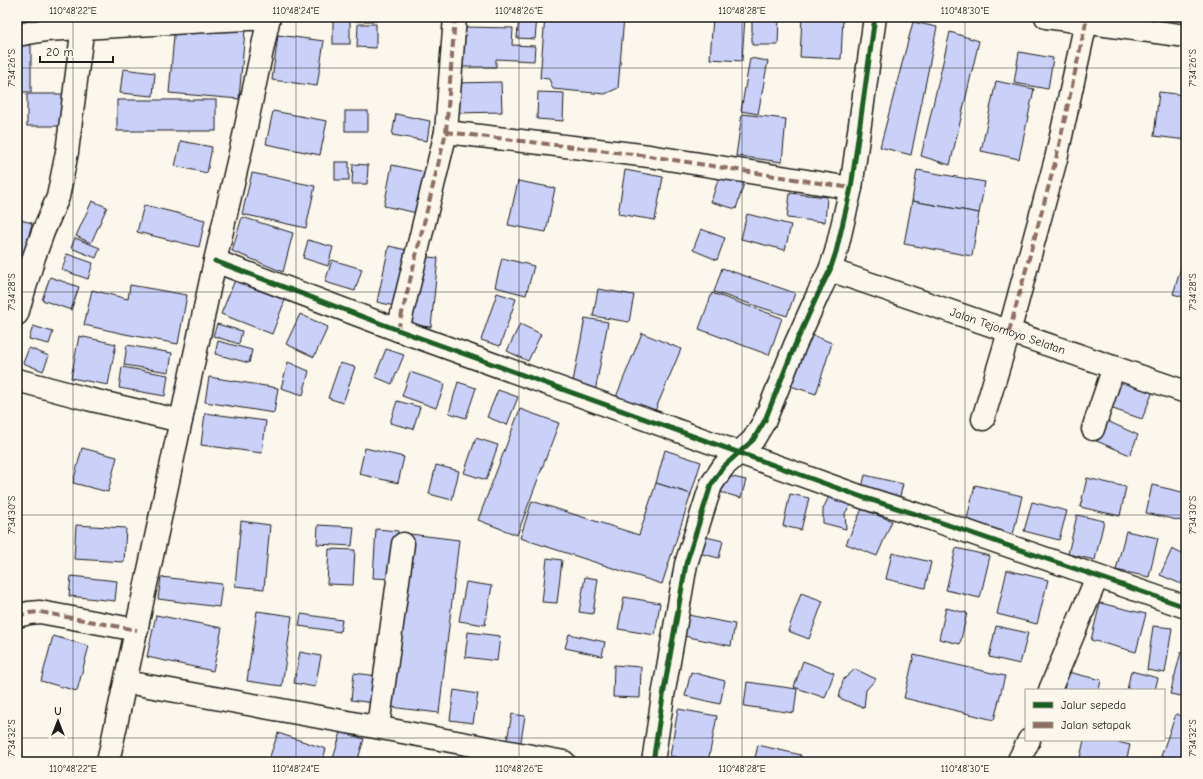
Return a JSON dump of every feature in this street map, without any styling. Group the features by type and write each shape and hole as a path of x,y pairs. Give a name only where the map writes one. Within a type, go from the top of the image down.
{"street":[{"path":"398,330 446,132 455,17"},
{"path":"653,762 686,564 711,485 724,467 753,440 765,420 795,345 830,270 836,252 851,188 875,17"},
{"path":"1046,17 1086,22 1178,29"},
{"path":"17,35 84,22 269,18 215,261 108,762"},
{"path":"17,314 42,232 58,196 67,152 84,22"},
{"path":"983,419 1009,332 1056,159 1086,22"},
{"path":"446,132 649,156 851,188"},
{"path":"215,261 398,330 862,497 928,518 1186,607"},
{"name":"Jalan Tejomoyo Selatan","path":"830,270 1186,392"},
{"path":"1093,428 1114,367"},
{"path":"17,380 88,399 181,421"},
{"path":"378,727 403,544"},
{"path":"1050,689 1097,576"},
{"path":"17,616 40,612 137,630"},
{"path":"126,682 564,762"},
{"path":"1018,762 1028,741"}],"building":[{"path":"356,17 376,17 376,21 356,21"},
{"path":"499,17 512,17 512,21 499,21"},
{"path":"519,17 537,17 535,39 517,38"},
{"path":"545,17 624,17 618,88 605,94 553,89 549,79 540,78"},
{"path":"713,17 745,17 742,61 710,59"},
{"path":"752,17 779,17 778,45 752,45"},
{"path":"802,17 843,17 841,59 800,57"},
{"path":"333,18 350,18 350,44 333,44"},
{"path":"913,22 937,27 911,155 880,147"},
{"path":"175,24 245,30 239,99 169,93"},
{"path":"358,24 376,24 376,48 357,47"},
{"path":"463,27 513,28 512,45 535,46 534,61 496,59 496,67 462,67"},
{"path":"950,32 979,41 950,165 921,156"},
{"path":"278,35 324,41 317,86 272,80"},
{"path":"17,45 31,45 31,92 17,92"},
{"path":"1019,52 1053,58 1048,89 1014,83"},
{"path":"750,58 768,61 758,114 741,111"},
{"path":"123,69 155,73 153,96 120,93"},
{"path":"996,81 1034,89 1019,159 981,151"},
{"path":"501,82 502,112 456,113 455,83"},
{"path":"538,92 564,93 563,121 537,119"},
{"path":"1159,92 1186,95 1186,140 1154,136"},
{"path":"27,94 64,94 64,126 27,126"},
{"path":"117,100 216,100 216,131 117,131"},
{"path":"273,111 327,121 320,155 266,144"},
{"path":"345,111 368,111 368,131 345,131"},
{"path":"396,114 430,121 427,141 392,135"},
{"path":"742,114 786,119 782,162 736,156"},
{"path":"181,141 212,147 207,173 175,166"},
{"path":"335,162 349,162 349,180 335,180"},
{"path":"353,164 368,165 367,184 352,184"},
{"path":"392,165 430,173 422,214 384,206"},
{"path":"625,170 663,177 655,220 618,214"},
{"path":"917,170 985,182 979,213 912,201"},
{"path":"252,173 315,186 306,228 242,214"},
{"path":"720,173 745,180 736,209 711,202"},
{"path":"1186,177 1186,215 1182,215"},
{"path":"518,181 555,188 546,232 508,225"},
{"path":"790,193 827,197 825,222 787,218"},
{"path":"92,201 107,207 91,243 76,236"},
{"path":"912,201 979,213 972,256 904,244"},
{"path":"144,205 205,220 199,247 137,232"},
{"path":"747,214 791,225 785,250 741,239"},
{"path":"242,217 293,233 283,272 232,251"},
{"path":"17,219 32,223 22,262 17,261"},
{"path":"701,229 725,238 717,260 693,250"},
{"path":"75,238 100,248 96,258 71,248"},
{"path":"308,240 333,247 328,266 303,258"},
{"path":"389,246 411,251 399,307 377,302"},
{"path":"1186,252 1186,298 1173,294"},
{"path":"67,254 93,263 88,279 62,270"},
{"path":"417,256 438,258 431,327 410,325"},
{"path":"502,258 534,266 526,295 495,287"},
{"path":"332,260 362,269 355,291 325,282"},
{"path":"722,268 795,293 787,316 714,292"},
{"path":"237,275 287,295 272,334 221,314"},
{"path":"50,277 79,287 71,310 42,300"},
{"path":"130,285 187,295 178,344 84,325 92,290 128,299"},
{"path":"598,289 634,295 629,322 593,316"},
{"path":"497,293 516,299 500,346 481,340"},
{"path":"712,293 782,318 769,355 699,329"},
{"path":"300,314 328,327 314,357 286,344"},
{"path":"585,318 608,322 595,392 572,387"},
{"path":"217,324 242,331 239,344 213,336"},
{"path":"520,324 541,334 528,361 507,351"},
{"path":"33,326 53,332 49,344 29,339"},
{"path":"805,332 832,343 816,394 787,385"},
{"path":"642,333 681,349 652,418 614,402"},
{"path":"79,336 116,344 108,385 71,378"},
{"path":"218,341 252,350 249,363 215,354"},
{"path":"127,345 172,353 169,372 124,365"},
{"path":"29,348 49,356 43,371 23,363"},
{"path":"386,349 404,355 392,384 375,377"},
{"path":"288,362 309,371 303,395 281,388"},
{"path":"340,363 355,367 343,403 328,398"},
{"path":"122,367 168,375 165,396 119,388"},
{"path":"410,372 445,384 436,408 402,396"},
{"path":"1119,375 1154,389 1142,419 1107,407"},
{"path":"209,377 278,388 274,413 205,402"},
{"path":"458,382 476,388 466,418 449,413"},
{"path":"498,390 518,397 507,425 487,417"},
{"path":"397,401 420,407 413,429 390,423"},
{"path":"520,409 559,423 517,535 478,520"},
{"path":"205,413 266,421 262,453 201,445"},
{"path":"1103,419 1138,435 1130,455 1094,440"},
{"path":"476,438 498,445 486,480 464,473"},
{"path":"82,448 117,457 108,492 73,483"},
{"path":"365,448 404,457 398,483 359,474"},
{"path":"665,450 701,462 691,494 656,483"},
{"path":"436,465 459,471 452,500 429,494"},
{"path":"724,475 746,480 741,498 720,492"},
{"path":"865,475 903,484 898,504 860,495"},
{"path":"1087,478 1126,487 1120,516 1080,507"},
{"path":"656,483 691,494 662,584 520,538 532,501 639,535"},
{"path":"975,485 1022,496 1013,535 966,523"},
{"path":"1152,485 1186,493 1186,522 1146,513"},
{"path":"790,494 809,498 801,530 783,526"},
{"path":"830,494 854,501 845,513 846,529 823,523 823,509"},
{"path":"1032,502 1067,511 1059,540 1024,531"},
{"path":"862,509 892,521 877,556 846,544"},
{"path":"1077,515 1104,521 1095,560 1068,554"},
{"path":"241,521 270,525 264,589 235,586"},
{"path":"76,525 126,528 124,562 74,559"},
{"path":"318,525 354,527 352,546 317,544"},
{"path":"376,529 398,531 394,579 373,578"},
{"path":"1126,531 1158,538 1149,577 1116,570"},
{"path":"410,534 459,540 439,713 390,707"},
{"path":"702,536 723,541 719,558 698,553"},
{"path":"956,548 990,556 980,598 946,590"},
{"path":"329,549 355,550 353,585 327,584"},
{"path":"1172,549 1186,556 1186,572 1181,584 1160,575"},
{"path":"892,553 931,562 925,588 886,579"},
{"path":"547,558 562,560 557,603 542,602"},
{"path":"1007,570 1048,580 1037,624 997,614"},
{"path":"71,576 117,581 115,601 69,596"},
{"path":"161,577 222,584 219,607 158,599"},
{"path":"585,577 598,579 593,614 579,612"},
{"path":"466,582 492,586 485,625 459,621"},
{"path":"801,593 823,601 809,639 788,631"},
{"path":"624,597 660,603 655,635 618,629"},
{"path":"1100,603 1146,614 1136,652 1091,640"},
{"path":"946,608 967,613 960,644 939,639"},
{"path":"257,611 292,616 282,686 247,681"},
{"path":"301,614 342,620 340,632 299,626"},
{"path":"156,615 222,628 213,671 147,657"},
{"path":"688,615 735,624 731,646 684,636"},
{"path":"996,626 1028,633 1020,664 989,657"},
{"path":"1153,626 1172,628 1165,673 1147,670"},
{"path":"468,632 500,636 497,661 465,657"},
{"path":"569,634 605,642 602,656 565,648"},
{"path":"53,636 89,646 77,691 41,681"},
{"path":"300,652 321,656 315,687 294,683"},
{"path":"1181,652 1186,653 1186,697 1170,694"},
{"path":"914,655 1005,676 994,720 904,698"},
{"path":"803,661 834,673 825,698 794,687"},
{"path":"614,665 641,667 640,698 613,697"},
{"path":"855,669 876,679 866,690 864,708 839,698 843,680"},
{"path":"1064,671 1101,680 1099,689 1059,689"},
{"path":"1131,671 1158,678 1155,689 1127,689"},
{"path":"691,672 725,681 720,704 685,696"},
{"path":"354,673 378,676 374,703 351,700"},
{"path":"747,682 797,689 794,713 744,706"},
{"path":"454,690 478,694 473,723 450,720"},
{"path":"678,709 717,716 708,762 670,756"},
{"path":"512,714 525,716 520,747 506,745"},
{"path":"1176,714 1186,717 1186,762 1178,762 1161,756"},
{"path":"341,732 364,739 357,762 332,762"},
{"path":"278,733 326,749 322,762 268,762"},
{"path":"1084,741 1114,741 1130,745 1126,762 1079,762"},
{"path":"758,745 801,755 799,762 754,762"}],"marked path":[{"path":"398,330 446,132 455,17"},
{"path":"1009,332 1056,159 1086,22"},
{"path":"446,132 649,156 851,188"},
{"path":"17,616 40,612 137,630"}],"cycle path":[{"path":"653,762 686,564 711,485 723,467 753,440 765,420 795,345 830,270 836,252 851,188 875,17"},
{"path":"215,261 398,330 862,497 928,518 1186,607"}]}
